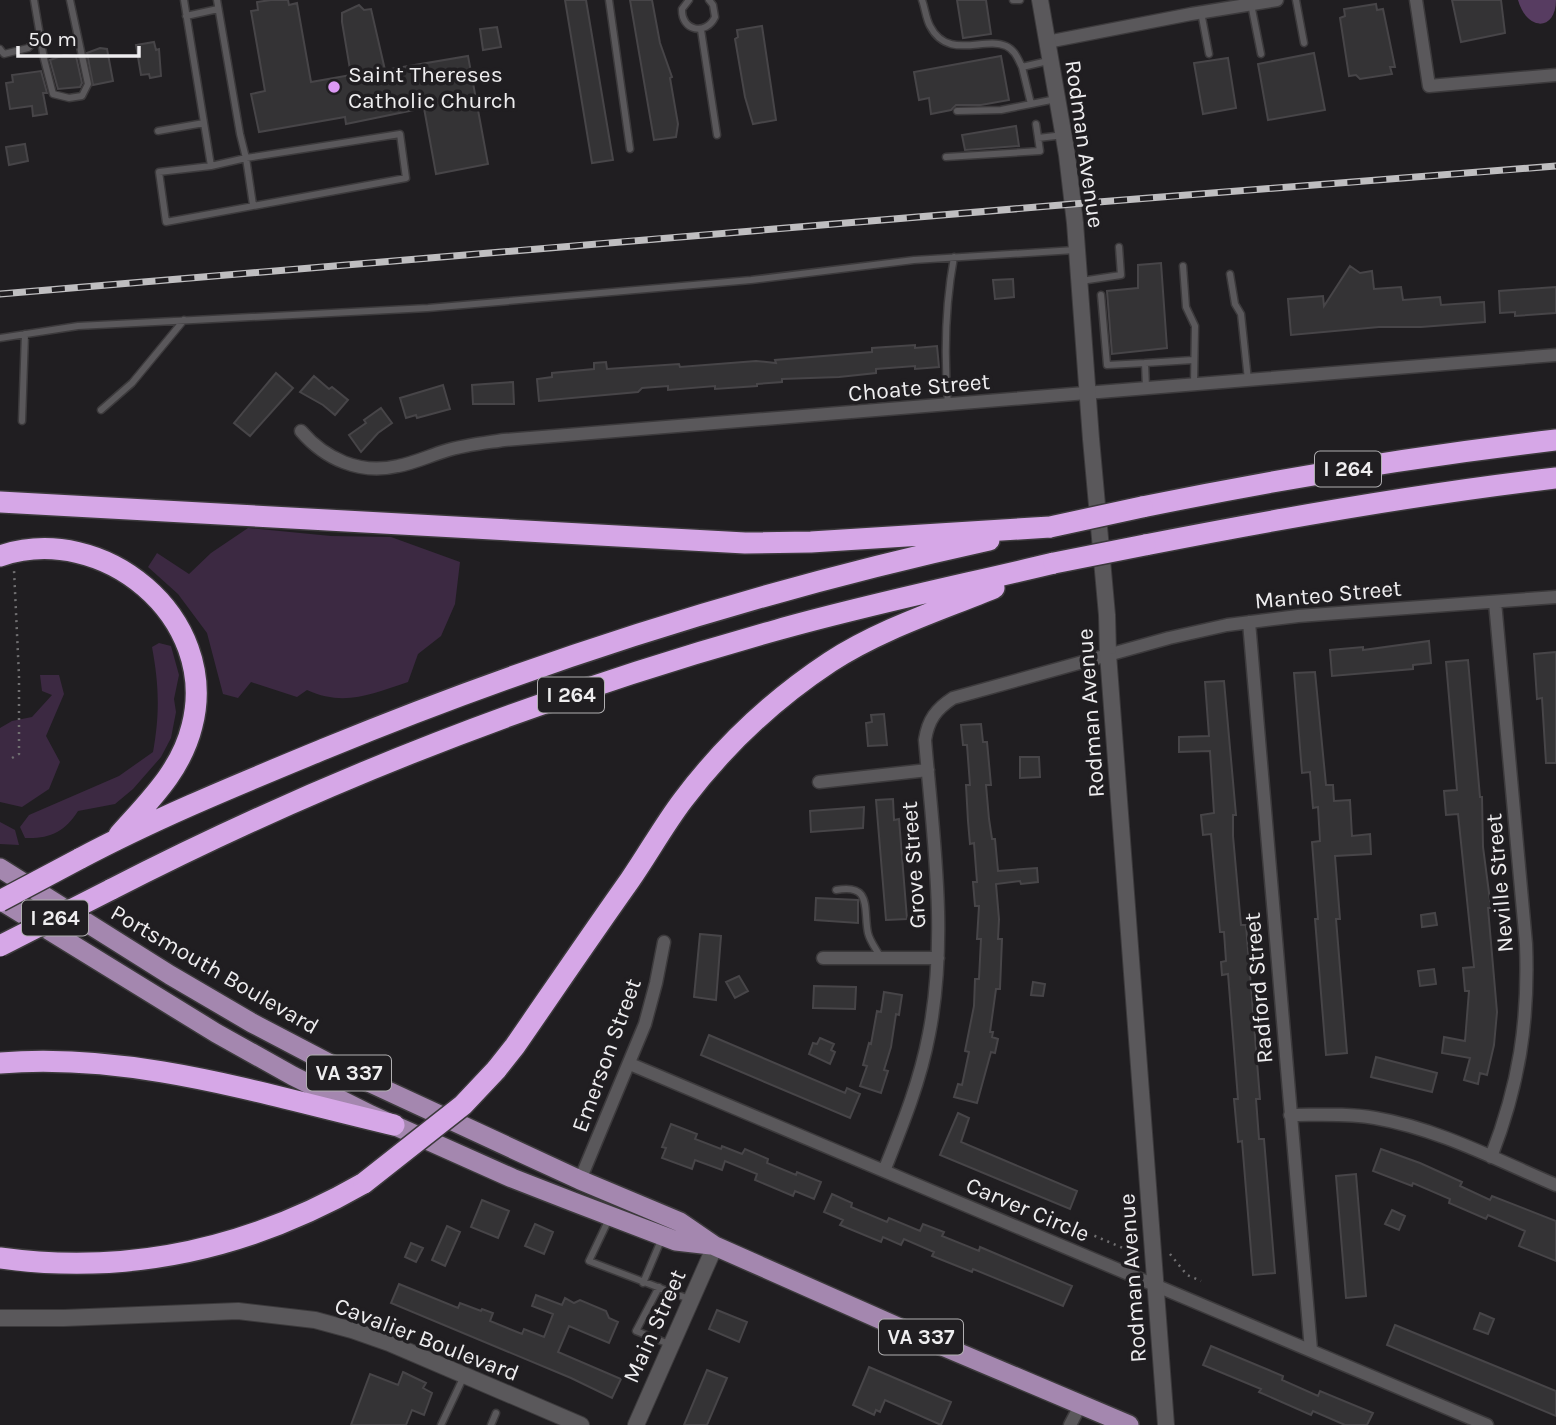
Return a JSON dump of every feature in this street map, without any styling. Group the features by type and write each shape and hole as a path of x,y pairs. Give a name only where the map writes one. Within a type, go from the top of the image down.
{"highway":[{"name":"I 264","path":"0,901 114,841 280,767 390,722 580,652 755,598 924,554 1218,491 1395,461 1556,440"},
{"name":"I 264","path":"0,946 223,834 386,762 559,699 788,627 1146,545 1354,506 1556,478"},
{"path":"0,502 745,543 811,542 1050,527"},
{"path":"7,555 49,550 77,552 116,565 152,592 182,637 190,658 195,680 195,702 183,754 167,780 114,841"},
{"path":"0,1258 51,1263 98,1263 145,1260 192,1252 241,1239 298,1218 364,1183 463,1105 496,1070 553,991 682,800 752,723 809,677 870,638 1055,564"},
{"path":"0,1063 63,1062 154,1071 223,1083 394,1125"}],"main road":[{"name":"Portsmouth Boulevard","path":"0,868 170,975 252,1023 336,1067 580,1180 680,1222 715,1246 1129,1425"},
{"name":"Portsmouth Boulevard","path":"0,901 216,1033 293,1076 394,1125 512,1178 676,1241 715,1246"}],"street":[{"name":"Rodman Avenue","path":"1040,0 1064,135 1077,250 1107,615 1166,1425"},
{"path":"1047,42 1276,0"},
{"path":"1416,0 1429,86 1556,75"},
{"name":"Choate Street","path":"301,431 325,454 342,462 379,469 397,467 448,450 483,443 1556,355"},
{"name":"Manteo Street","path":"1108,654 1169,638 1250,622 1556,597"},
{"name":"Neville Street","path":"1491,1157 1506,1119 1518,1071 1528,988 1495,602"},
{"name":"Radford Street","path":"1250,622 1311,1350"},
{"name":"Grove Street","path":"884,1171 909,1110 919,1076 929,1032 938,958 936,877 925,740 927,727 933,715 953,698 1108,654"},
{"name":"Grove Street","path":"819,782 928,770"},
{"name":"Emerson Street","path":"580,1180 645,1024 664,942"},
{"name":"Grove Street","path":"823,958 938,958"},
{"name":"Carver Circle","path":"630,1064 1487,1425"},
{"path":"1290,1115 1346,1114 1385,1120 1434,1133 1556,1185"},
{"name":"Main Street","path":"636,1425 715,1246"},
{"name":"Cavalier Boulevard","path":"0,1318 238,1311 315,1320 352,1330 581,1425"},
{"path":"1070,1425 1081,1404"}],"lane":[{"path":"34,0 53,94 69,98 82,96 88,84 70,0"},
{"path":"184,0 211,166"},
{"path":"217,0 253,205"},
{"path":"609,0 630,149"},
{"path":"689,0 682,9 684,22 701,30 708,28 715,17 713,5 709,0"},
{"path":"922,0 931,27 938,36 951,44 1004,45 1014,52 1022,67 1031,104"},
{"path":"1013,0 1020,0"},
{"path":"1296,0 1304,43"},
{"path":"1251,4 1261,54"},
{"path":"186,16 218,9"},
{"path":"1201,12 1209,54"},
{"path":"701,30 717,135"},
{"path":"0,48 4,54 28,48 40,37"},
{"path":"1022,67 1050,60"},
{"path":"957,111 1001,110 1057,98"},
{"path":"158,131 204,123"},
{"path":"946,157 1040,151 1036,124"},
{"path":"400,134 406,178 166,222 159,172 211,166 400,134"},
{"path":"1038,138 1064,135"},
{"path":"1079,281 1121,275 1119,247"},
{"path":"0,338 78,326 428,309 751,280 914,260 1077,250"},
{"path":"948,405 945,367 950,278 954,257"},
{"path":"1184,266 1186,307 1195,326 1194,384"},
{"path":"1230,274 1235,304 1241,314 1248,380"},
{"path":"1101,295 1107,365 1193,360"},
{"path":"101,410 132,383 184,320"},
{"path":"22,421 25,334"},
{"path":"1144,363 1146,388"},
{"path":"836,890 846,888 862,895 866,903 868,934 881,958"},
{"path":"610,1216 589,1261 691,1300"},
{"path":"643,1283 663,1236"},
{"path":"659,1287 636,1331 671,1345"},
{"path":"442,1425 464,1376"},
{"path":"491,1425 496,1413"}],"path":[{"path":"7,555 19,676 19,754 12,758"},
{"path":"1088,1233 1141,1256"},
{"path":"1163,1255 1169,1254 1187,1275 1201,1281"}],"shaded area":[{"path":"1518,0 1556,0 1555,10 1551,18 1540,24 1528,18"},
{"path":"248,528 331,536 391,537 460,562 455,604 441,636 418,654 408,682 370,694 346,698 333,698 307,690 297,697 251,682 238,698 223,694 207,633 178,594 148,567 157,553 189,574 211,553"},
{"path":"159,643 171,646 179,675 171,738 161,757 133,789 115,804 78,811 68,824 56,833 25,838 20,827 29,815 119,776 153,752 158,699 152,647"},
{"path":"40,675 59,675 64,694 46,736 60,762 49,789 22,807 0,802 0,728 12,721 32,717 52,695 42,691"},
{"path":"0,822 15,830 19,845 0,844"}],"building":[{"name":"Saint Thereses Catholic Church","path":"288,0 289,5 297,3 311,82 351,75 342,13 359,5 364,10 371,9 385,70 468,56 488,164 436,174 424,108 346,124 345,117 259,132 251,94 265,91 251,11 258,10 257,2"},
{"path":"565,0 586,0 613,160 592,163"},
{"path":"630,0 652,0 660,43 672,77 670,78 678,124 676,137 654,140"},
{"path":"957,0 986,0 991,34 963,38"},
{"path":"1452,0 1501,0 1505,33 1461,42"},
{"path":"1376,4 1377,10 1383,9 1395,67 1390,67 1392,74 1360,79 1356,75 1349,76 1340,18 1345,16 1344,9"},
{"path":"762,26 776,120 753,124 745,97 735,39 738,37 737,30"},
{"path":"497,27 501,47 483,50 480,29"},
{"path":"154,42 156,50 159,49 161,76 150,78 149,74 141,75 136,45"},
{"path":"100,48 107,49 113,81 93,85 87,53"},
{"path":"1314,53 1325,110 1268,120 1258,64"},
{"path":"64,55 76,56 82,83 80,87 58,89 50,60"},
{"path":"1001,56 1009,100 981,105 956,105 951,110 931,114 929,98 919,100 914,72"},
{"path":"1228,58 1236,108 1203,114 1194,63"},
{"path":"41,71 47,93 43,93 47,114 33,116 32,106 10,109 6,83 13,82 12,75"},
{"path":"1016,126 1019,146 965,150 962,135"},
{"path":"25,144 28,161 9,165 6,147"},
{"path":"1161,263 1167,348 1112,354 1107,291 1138,288 1138,265"},
{"path":"1350,266 1360,273 1372,271 1374,289 1401,287 1403,300 1440,297 1441,305 1484,302 1485,322 1291,335 1288,299 1323,296 1324,306"},
{"path":"1013,279 1014,297 995,299 993,280"},
{"path":"1556,287 1556,313 1515,316 1515,312 1500,313 1499,291"},
{"path":"915,345 915,348 937,346 939,367 876,369 876,373 782,379 782,382 757,386 715,389 715,386 668,390 668,386 642,388 638,392 539,401 537,379 552,377 552,373 594,369 594,363 606,362 607,369 756,361 776,363 775,360 872,352 872,348"},
{"path":"276,373 293,388 250,436 234,423"},
{"path":"314,376 348,400 335,415 300,392"},
{"path":"513,382 514,404 473,404 472,385"},
{"path":"443,385 450,409 417,418 416,415 406,418 400,398"},
{"path":"381,408 392,423 378,433 361,452 349,435"},
{"path":"1429,641 1431,663 1413,665 1413,669 1332,676 1330,650 1363,647 1363,650"},
{"path":"1556,652 1556,763 1546,763 1542,698 1537,699 1534,654"},
{"path":"1468,660 1482,797 1483,847 1491,908 1488,908 1497,1012 1494,1045 1487,1075 1480,1073 1478,1084 1464,1080 1470,1058 1442,1053 1444,1037 1465,1041 1469,991 1465,991 1463,968 1474,967 1458,814 1446,815 1444,791 1457,790 1446,662"},
{"path":"1315,672 1326,785 1333,785 1334,801 1350,800 1352,836 1370,834 1371,854 1335,856 1340,919 1336,919 1347,1053 1326,1055 1312,842 1320,841 1318,807 1313,808 1310,772 1302,773 1294,673"},
{"path":"1224,681 1236,815 1233,815 1233,836 1241,925 1246,925 1260,1099 1256,1099 1259,1139 1264,1139 1275,1273 1253,1275 1242,1141 1238,1142 1234,1099 1238,1099 1228,974 1222,975 1221,962 1226,961 1224,932 1220,932 1211,834 1203,835 1201,815 1214,813 1210,751 1179,752 1179,737 1209,736 1205,682"},
{"path":"884,714 887,745 868,746 866,723 872,722 871,715"},
{"path":"981,724 983,742 987,742 991,785 986,785 998,871 1037,868 1038,882 996,884 998,939 1002,939 1000,989 996,989 990,1032 993,1032 992,1037 998,1039 995,1053 991,1052 977,1103 954,1097 958,1084 962,1085 969,1052 965,1051 974,1006 975,979 979,979 981,939 977,939 979,906 975,906 973,882 977,882 974,843 970,844 968,821 966,785 970,785 967,745 963,745 961,725"},
{"path":"1020,757 1039,757 1040,777 1020,778"},
{"path":"893,799 894,820 899,819 907,919 886,920 876,800"},
{"path":"864,807 863,828 811,832 810,811"},
{"path":"816,898 858,900 858,923 815,920"},
{"path":"1435,913 1437,925 1422,927 1421,915"},
{"path":"700,934 721,936 716,1000 694,997"},
{"path":"1434,969 1436,984 1420,986 1418,971"},
{"path":"739,976 748,991 735,998 726,982"},
{"path":"1033,982 1045,984 1043,996 1031,995"},
{"path":"814,986 856,987 855,1009 813,1008"},
{"path":"884,992 902,995 884,1070 888,1071 881,1093 860,1086 867,1066 863,1065 869,1043 871,1044 877,1011 881,1012"},
{"path":"709,1035 845,1093 847,1088 860,1094 850,1118 701,1055"},
{"path":"820,1038 834,1044 831,1050 835,1052 830,1064 809,1054 813,1043 817,1044"},
{"path":"1376,1057 1437,1073 1432,1092 1371,1077"},
{"path":"958,1113 969,1118 961,1142 1077,1191 1070,1209 940,1155"},
{"path":"671,1124 697,1134 695,1139 742,1154 745,1149 768,1159 767,1163 821,1182 814,1199 795,1191 793,1196 755,1180 757,1174 725,1161 722,1170 695,1160 692,1169 662,1158 666,1148 662,1147"},
{"path":"1381,1149 1462,1182 1460,1186 1490,1200 1492,1196 1556,1221 1556,1261 1519,1246 1525,1231 1488,1215 1486,1219 1413,1183 1412,1186 1373,1171"},
{"path":"1356,1174 1366,1296 1346,1298 1336,1176"},
{"path":"832,1194 852,1203 851,1207 887,1222 889,1218 920,1231 923,1224 944,1232 942,1236 979,1251 980,1247 1072,1286 1063,1306 973,1269 972,1272 932,1256 934,1252 904,1239 901,1245 883,1237 881,1242 840,1225 843,1220 824,1212"},
{"path":"482,1200 509,1211 498,1238 471,1227"},
{"path":"1392,1210 1405,1216 1399,1230 1385,1224"},
{"path":"535,1224 553,1232 544,1254 525,1246"},
{"path":"447,1226 460,1232 445,1266 432,1260"},
{"path":"411,1243 423,1248 416,1262 405,1257"},
{"path":"399,1284 458,1308 460,1303 493,1313 490,1321 522,1334 524,1329 544,1337 553,1314 532,1306 536,1295 562,1305 565,1298 574,1303 580,1300 606,1311 609,1318 618,1322 609,1343 569,1326 558,1352 621,1379 612,1398 571,1378 391,1303"},
{"path":"717,1310 747,1322 739,1342 709,1329"},
{"path":"1480,1313 1494,1319 1488,1334 1474,1329"},
{"path":"1395,1325 1556,1391 1556,1416 1387,1345"},
{"path":"1211,1346 1283,1376 1282,1380 1318,1396 1320,1391 1373,1413 1367,1425 1345,1425 1313,1411 1311,1415 1259,1392 1261,1389 1203,1365"},
{"path":"869,1367 951,1402 941,1425 885,1400 880,1412 876,1410 874,1415 853,1405"},
{"path":"707,1370 727,1378 707,1425 684,1425"},
{"path":"403,1372 426,1383 423,1388 432,1393 424,1415 412,1410 406,1425 351,1425 370,1374 398,1385"}],"railway":[{"path":"0,294 1556,166"}],"place":[{"name":"Saint Thereses Catholic Church","path":"334,87"}]}
